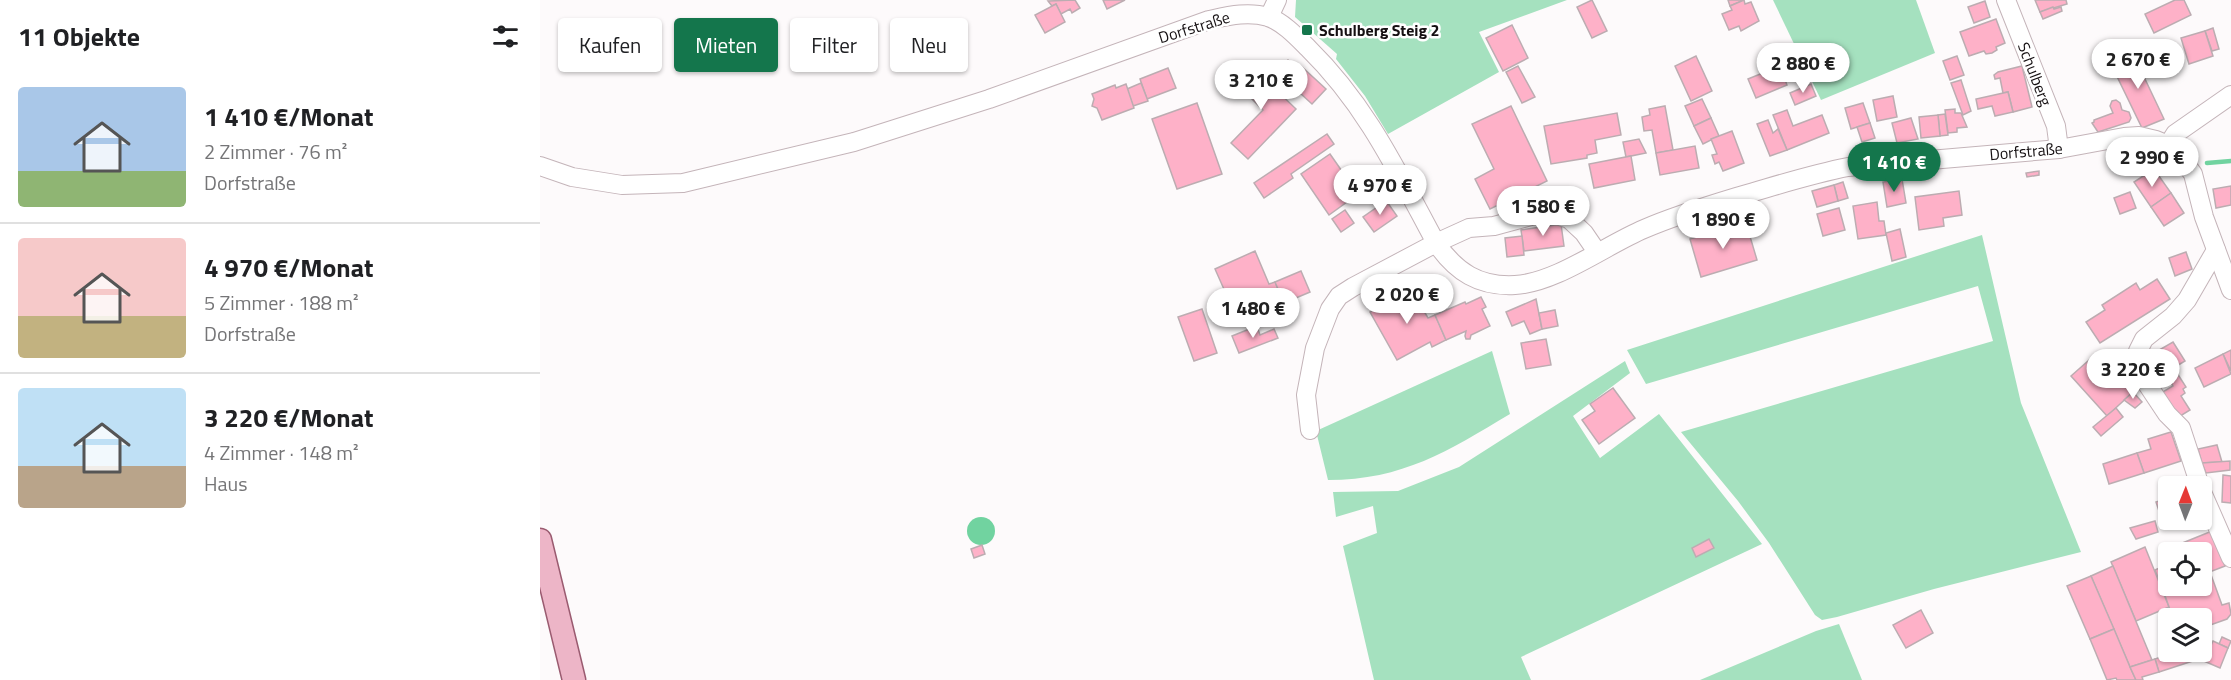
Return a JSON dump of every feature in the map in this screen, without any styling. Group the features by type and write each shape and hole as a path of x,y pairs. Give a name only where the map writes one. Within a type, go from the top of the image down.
{"main road":[{"path":"540,540 573,680"}],"street":[{"path":"1269,17 1277,0"},
{"name":"Schulberg","path":"2006,0 2056,126 2059,149"},
{"name":"Dorfstraße","path":"540,166 572,177 622,185 683,183 854,141 989,99 1209,20 1234,14 1269,17 1300,40 1351,95 1373,126 1436,243 1448,260 1476,280 1497,284 1516,285 1551,276 1646,228 1692,211 1817,173 1848,167 2059,149 2124,137 2139,136 2168,145"},
{"path":"2231,95 2175,134 2168,145 2177,152 2193,174 2204,217 2231,290"},
{"path":"1311,430 1306,395 1308,375 1315,348 1330,309 1338,296 1436,243 1469,228 1494,226 1546,212 1569,219 1584,233 1597,252"},
{"path":"2197,476 2181,428 2167,414 2143,378 2136,363 2138,351 2144,339 2173,316 2187,300 2216,250"},
{"path":"2212,515 2231,558"}],"shaded area":[{"path":"1296,0 1567,0 1479,32 1499,72 1388,134 1365,96 1336,59 1337,54 1295,17"},
{"path":"1773,0 1916,0 1935,53 1821,100"},
{"path":"1982,235 2021,403 2081,552 1822,620 1815,615 1769,543 1738,501 1681,432 1993,341 1978,286 1646,384 1627,350"},
{"path":"1492,351 1510,414 1445,451 1402,469 1355,479 1328,480 1316,431"},
{"path":"1625,361 1630,373 1573,416 1600,458 1659,414 1762,544 1521,657 1531,680 1374,680 1343,546 1377,533 1373,506 1336,517 1333,492 1398,491 1459,467"},
{"path":"981,517 991,521 995,531 991,541 981,545 971,541 967,531 971,521"},
{"path":"1839,624 1862,680 1700,680 1816,631"}],"building":[{"path":"1075,0 1080,8 1072,13 1070,9 1061,14 1056,4 1052,6 1048,1"},
{"path":"1103,0 1125,0 1107,9"},
{"path":"1592,0 1607,31 1592,38 1577,7"},
{"path":"1728,0 1744,0 1730,6"},
{"path":"1744,0 1745,4 1751,2 1759,21 1741,31 1739,26 1729,30 1722,14 1732,10 1730,6"},
{"path":"2035,0 2066,0 2067,4 2040,12"},
{"path":"2175,0 2184,0 2191,15 2154,33 2145,14"},
{"path":"1985,1 1990,17 1974,23 1968,7"},
{"path":"1056,4 1065,22 1045,33 1035,15"},
{"path":"2053,7 2054,9 2061,7 2062,11 2043,19 2040,12"},
{"path":"1996,19 2005,43 1996,47 1997,50 1992,53 1986,54 1984,51 1969,56 1960,32"},
{"path":"1512,25 1528,58 1503,71 1486,38"},
{"path":"2213,28 2219,49 2212,51 2205,31"},
{"path":"2205,31 2213,56 2189,64 2181,38"},
{"path":"2140,51 2142,57 2136,60 2164,119 2142,128 2111,64"},
{"path":"1696,56 1712,91 1691,101 1675,66"},
{"path":"1957,56 1964,75 1950,80 1943,61"},
{"path":"1288,60 1298,69 1301,66 1326,89 1312,104 1277,72"},
{"path":"1248,63 1296,109 1248,159 1231,143 1263,110 1232,79"},
{"path":"1518,66 1535,97 1522,103 1506,72"},
{"path":"1780,66 1787,85 1756,98 1748,79"},
{"path":"2022,66 2032,107 2013,112 2008,92 2003,93 2000,78 1995,79 1994,75"},
{"path":"1168,68 1176,88 1147,99 1140,79"},
{"path":"1961,80 1971,111 1963,115 1951,83"},
{"path":"1141,83 1148,101 1133,106 1127,89"},
{"path":"1126,84 1134,108 1102,120 1097,108 1092,106 1094,99 1092,94 1115,85 1116,88"},
{"path":"1811,84 1816,96 1795,105 1790,93"},
{"path":"2008,92 2013,112 1995,116 1992,106 1978,109 1976,99"},
{"path":"1893,96 1897,117 1877,121 1873,100"},
{"path":"1702,99 1711,118 1694,126 1685,106"},
{"path":"2116,100 2120,103 2122,110 2129,112 2131,118 2129,122 2098,132 2092,123 2094,120 2113,113 2110,106 2112,101"},
{"path":"1197,103 1222,174 1177,189 1152,119"},
{"path":"1863,103 1870,123 1851,129 1845,108"},
{"path":"1511,106 1547,181 1490,209 1475,179 1494,169 1472,124"},
{"path":"1665,106 1673,150 1656,153 1652,130 1644,131 1642,117 1650,115 1649,109"},
{"path":"1955,109 1955,113 1961,113 1967,127 1957,128 1957,132 1948,133 1945,110"},
{"path":"1787,110 1793,126 1822,115 1829,133 1787,150 1773,115"},
{"path":"1617,113 1621,135 1595,140 1597,153 1587,155 1587,158 1551,164 1544,126"},
{"path":"1945,114 1948,135 1940,136 1938,115"},
{"path":"1938,115 1940,136 1921,138 1919,117"},
{"path":"1711,118 1719,136 1703,144 1694,126"},
{"path":"1911,118 1918,139 1897,143 1892,123"},
{"path":"1768,120 1773,133 1778,129 1787,150 1770,156 1757,124"},
{"path":"1870,123 1875,138 1862,142 1857,127"},
{"path":"1732,131 1744,163 1723,171 1719,162 1715,164 1712,155 1717,154 1711,139"},
{"path":"1327,134 1334,144 1291,174 1293,178 1264,198 1254,183"},
{"path":"1639,139 1646,153 1626,157 1623,142"},
{"path":"1695,146 1699,168 1660,175 1656,153"},
{"path":"1330,154 1358,194 1329,215 1301,174"},
{"path":"1631,156 1635,180 1594,188 1589,164"},
{"path":"2154,169 2171,193 2151,207 2134,182"},
{"path":"2039,171 2039,175 2027,177 2026,173"},
{"path":"1902,179 1906,203 1887,207 1883,182"},
{"path":"1843,182 1848,198 1838,201 1834,185"},
{"path":"1834,185 1838,201 1817,207 1812,191"},
{"path":"2231,186 2231,205 2216,208 2213,189"},
{"path":"1959,191 1962,215 1943,218 1944,226 1919,230 1915,197"},
{"path":"2130,192 2136,208 2120,214 2114,198"},
{"path":"2171,193 2184,213 2164,226 2151,207"},
{"path":"1385,199 1397,216 1374,232 1363,217"},
{"path":"1877,202 1879,221 1884,221 1886,235 1858,239 1853,206"},
{"path":"1839,208 1845,230 1823,236 1817,214"},
{"path":"1345,210 1354,223 1341,232 1332,219"},
{"path":"1548,223 1549,226 1561,224 1564,246 1524,251 1521,230 1541,227 1541,224"},
{"path":"1746,223 1757,260 1701,277 1690,239"},
{"path":"1900,229 1906,257 1892,261 1886,233"},
{"path":"1522,236 1524,255 1507,257 1505,238"},
{"path":"1255,251 1269,284 1275,282 1284,303 1249,318 1238,291 1227,296 1215,269"},
{"path":"2186,252 2192,269 2175,276 2169,258"},
{"path":"1301,271 1310,292 1284,303 1275,282"},
{"path":"2157,279 2170,299 2100,343 2086,322 2105,310 2102,305 2136,283 2140,290"},
{"path":"1411,289 1428,318 1435,315 1446,340 1432,347 1430,342 1397,360 1370,312"},
{"path":"1481,297 1486,307 1482,309 1490,326 1471,335 1470,339 1466,339 1466,331 1446,340 1435,315"},
{"path":"1536,299 1542,329 1530,334 1524,321 1512,326 1506,312"},
{"path":"1202,309 1217,353 1194,361 1178,317"},
{"path":"1555,310 1558,326 1542,329 1539,313"},
{"path":"1257,326 1260,335 1274,329 1278,338 1239,353 1232,336"},
{"path":"1546,339 1551,365 1526,369 1521,343"},
{"path":"2173,342 2185,361 2159,377 2147,357"},
{"path":"2231,350 2231,371 2223,354"},
{"path":"2097,353 2132,393 2107,416 2071,376"},
{"path":"2223,354 2231,374 2204,387 2195,368"},
{"path":"2177,373 2186,387 2183,389 2185,393 2181,396 2190,410 2177,418 2161,393 2173,386 2168,378"},
{"path":"1613,388 1635,418 1599,444 1582,420 1595,411 1590,404"},
{"path":"2133,392 2142,402 2135,408 2124,400"},
{"path":"2116,408 2123,417 2101,436 2093,427"},
{"path":"2171,432 2181,461 2144,473 2137,453 2151,449 2148,439"},
{"path":"2217,445 2222,462 2202,463 2198,449"},
{"path":"2137,453 2144,473 2109,484 2103,464"},
{"path":"2230,461 2230,470 2206,473 2202,463"},
{"path":"2223,475 2231,476 2231,503 2222,502"},
{"path":"2155,521 2158,532 2136,539 2130,528"},
{"path":"2212,531 2225,566 2212,571 2212,542 2185,542"},
{"path":"1709,539 1714,548 1696,557 1692,548"},
{"path":"982,545 985,554 974,558 971,549"},
{"path":"2145,547 2158,580 2158,596 2165,596 2169,607 2158,608 2158,612 2136,621 2111,562"},
{"path":"2113,566 2152,660 2130,667 2091,576"},
{"path":"2091,576 2114,629 2090,639 2067,586"},
{"path":"2212,578 2222,605 2229,603 2231,614 2227,619 2212,624 2212,608 2169,608 2165,596 2212,596"},
{"path":"1921,610 1933,633 1906,648 1893,625"},
{"path":"2114,629 2136,680 2117,680 2116,678 2107,680 2090,639"},
{"path":"2222,637 2231,641 2228,648 2219,644"},
{"path":"2213,641 2228,648 2220,668 2206,662 2212,662"},
{"path":"2158,658 2158,662 2190,662 2159,672 2155,659"},
{"path":"2155,659 2159,672 2142,677 2143,680 2136,680 2130,667"}],"waterway":[{"path":"2207,163 2231,161"}],"place":[{"name":"Schulberg Steig 2","path":"1307,30"}]}
